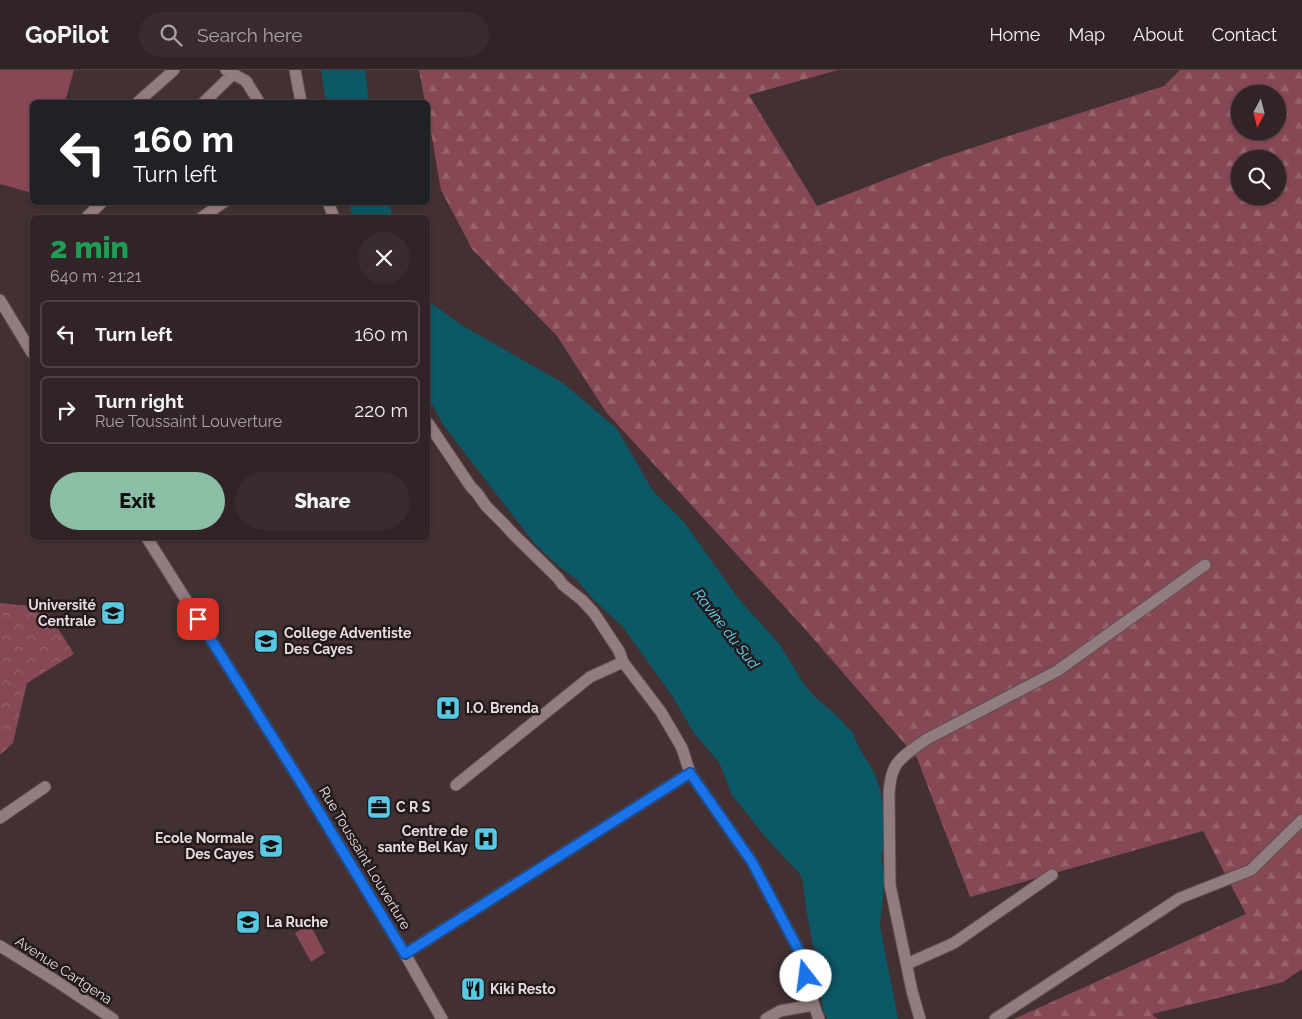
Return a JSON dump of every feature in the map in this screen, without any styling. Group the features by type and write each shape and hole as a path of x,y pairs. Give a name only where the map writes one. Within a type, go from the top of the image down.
{"street":[{"path":"140,100 174,70"},
{"path":"295,70 301,100"},
{"path":"206,100 229,72 246,81 258,100"},
{"path":"89,215 99,205"},
{"path":"204,215 220,205"},
{"path":"0,300 30,349"},
{"path":"430,426 468,483 478,493 486,506 558,578 563,586 582,600 594,613 619,651 623,662 660,712 682,748 690,773 752,862 806,964 806,976 813,1006 819,1019"},
{"name":"Rue Toussaint Louverture","path":"148,540 302,784 405,954 438,1017"},
{"path":"920,1019 912,991 890,885 889,793 890,779 894,767 908,752 927,739 1057,671 1205,565"},
{"path":"456,785 590,678 623,662"},
{"path":"405,954 690,773"},
{"path":"0,818 45,787"},
{"path":"995,1019 1180,898 1250,870 1302,820"},
{"path":"907,964 954,943 1052,875"},
{"name":"Avenue Cartgena","path":"0,946 112,1019"},
{"path":"766,1019 780,1011 813,1006"}],"green space":[{"path":"0,70 74,70 66,100 30,100 30,192 0,184"},
{"path":"419,70 838,70 749,95 817,206 944,157 1164,86 1180,70 1302,70 1302,969 1283,982 1152,1014 1158,1019 1014,1019 1246,914 1203,831 970,897 917,758 805,629 606,412 557,336 472,249 441,190 430,127 430,100 425,100"},
{"path":"0,603 44,606 74,654 27,683 13,743 0,755"},
{"path":"310,924 325,953 311,962 295,933"}],"water":[{"path":"321,70 365,70 369,100 326,100"},
{"path":"350,205 389,205 392,215 352,215"},
{"name":"Ravine du Sud","path":"430,302 463,326 563,383 617,429 653,491 684,522 738,598 780,645 804,684 853,733 860,750 874,772 880,789 887,833 881,857 885,878 880,926 898,1019 827,1019 823,1009 803,882 800,874 767,839 732,795 719,762 694,733 671,694 622,626 595,601 577,580 535,544 444,426 430,401"}],"place":[{"name":"Université Centrale","path":"113,613"},
{"name":"College Adventiste Des Cayes","path":"266,641"},
{"name":"I.O. Brenda","path":"448,708"},
{"name":"C R S","path":"379,807"},
{"name":"Centre de sante Bel Kay","path":"486,839"},
{"name":"Ecole Normale Des Cayes","path":"271,846"},
{"name":"La Ruche","path":"248,922"},
{"name":"Kiki Resto","path":"473,989"}],"route":[{"path":"198,619 302,784 405,954 690,773 752,862 806,964 806,976"}]}
